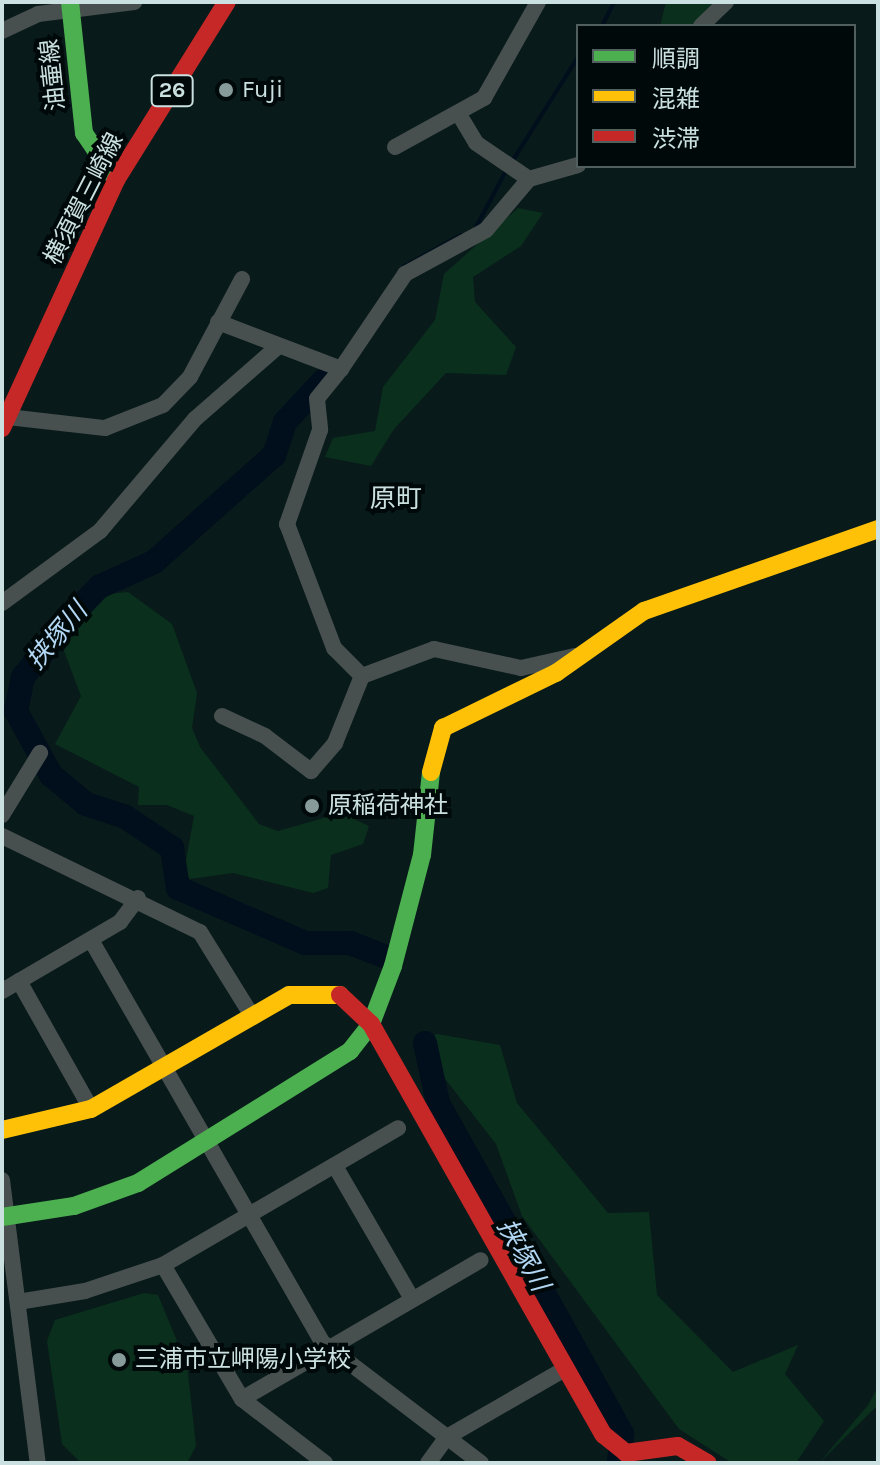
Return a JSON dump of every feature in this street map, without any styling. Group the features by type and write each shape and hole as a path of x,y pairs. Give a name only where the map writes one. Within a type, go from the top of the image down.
{"street":[{"path":"2,31 27,18 70,7 134,2"},
{"name":"横須賀三崎線","path":"5,422 116,180 227,2"},
{"path":"395,147 460,116 494,87 538,2"},
{"path":"703,24 726,2"},
{"name":"油壷線","path":"70,7 84,133 116,180"},
{"path":"460,116 476,143 529,179"},
{"path":"362,676 326,634 287,524 320,430 317,399 405,274 486,230 529,179 576,166"},
{"path":"5,422 76,429 124,423 179,393 242,279"},
{"path":"218,322 276,348 341,369"},
{"path":"2,603 100,531 195,419 276,348"},
{"path":"4,1217 104,1197 207,1143 318,1078 371,1024 422,855 434,742 455,720 581,657 644,611 878,529"},
{"path":"222,716 265,736 311,771 335,743 362,676 434,649 521,668 581,657"},
{"path":"2,815 39,758"},
{"path":"2,836 138,898 200,932 252,1016"},
{"path":"2,991 120,922 138,898"},
{"path":"91,940 328,1349 481,1463"},
{"path":"19,981 91,1109"},
{"path":"2,1130 91,1109 289,995 327,992 353,1000 371,1024 565,1369 623,1454 678,1446 708,1463"},
{"path":"18,1302 85,1291 163,1265 398,1128"},
{"path":"335,1166 412,1299"},
{"path":"2,1180 4,1217 38,1463"},
{"path":"242,1399 481,1260"},
{"path":"163,1265 242,1399 325,1463"},
{"path":"428,1463 447,1437 565,1369"}],"green space":[{"path":"666,2 722,2 700,24 660,24"},
{"path":"518,208 543,213 521,246 473,277 475,302 516,347 506,375 446,373 394,429 371,466 325,457 333,438 375,431 383,387 435,320 444,274"},
{"path":"128,592 172,624 197,693 192,728 200,747 259,824 278,831 341,813 369,826 363,844 331,855 328,888 313,893 233,873 190,879 184,871 194,816 167,805 138,805 139,787 55,744 81,696 64,651 73,626 105,594"},
{"path":"437,1034 500,1045 517,1103 608,1213 649,1212 657,1295 733,1372 798,1345 785,1374 824,1421 796,1463 732,1463 679,1429 522,1216 496,1144 417,1043"},
{"name":"三浦市立岬陽小学校","path":"144,1293 158,1295 187,1365 196,1446 187,1463 81,1463 62,1444 47,1341 55,1320"},
{"path":"878,1387 878,1405 819,1463 868,1405"}],"waterway":[{"name":"挟塚川","path":"603,24 614,2"},
{"name":"挟塚川","path":"513,160 576,60"},
{"name":"挟塚川","path":"476,227 507,169"},
{"name":"挟塚川","path":"403,267 461,235"},
{"name":"挟塚川","path":"323,381 285,422 274,455 154,562 99,587 79,608 23,677 16,711 51,775 86,804 124,816 172,848 178,888 305,943 350,943 387,957"},
{"name":"挟塚川","path":"425,1043 438,1103 622,1434 619,1463"}],"traffic: fast":[{"path":"70,2 84,133 116,180"},
{"path":"2,1217 74,1206 138,1183 350,1051 371,1024 393,966 422,855 431,772"}],"traffic: slow":[{"path":"431,772 443,728 556,673 644,611 878,529"},
{"path":"2,1130 91,1109 289,995 340,995"}],"traffic: jam":[{"path":"2,428 116,180 227,2"},
{"path":"340,995 371,1024 604,1435 626,1453 678,1446 708,1463"}],"place":[{"name":"Fuji","path":"226,90"},
{"name":"原稲荷神社","path":"312,806"},
{"name":"三浦市立岬陽小学校","path":"119,1360"}],"district":[{"name":"原町","path":"396,499"}]}
